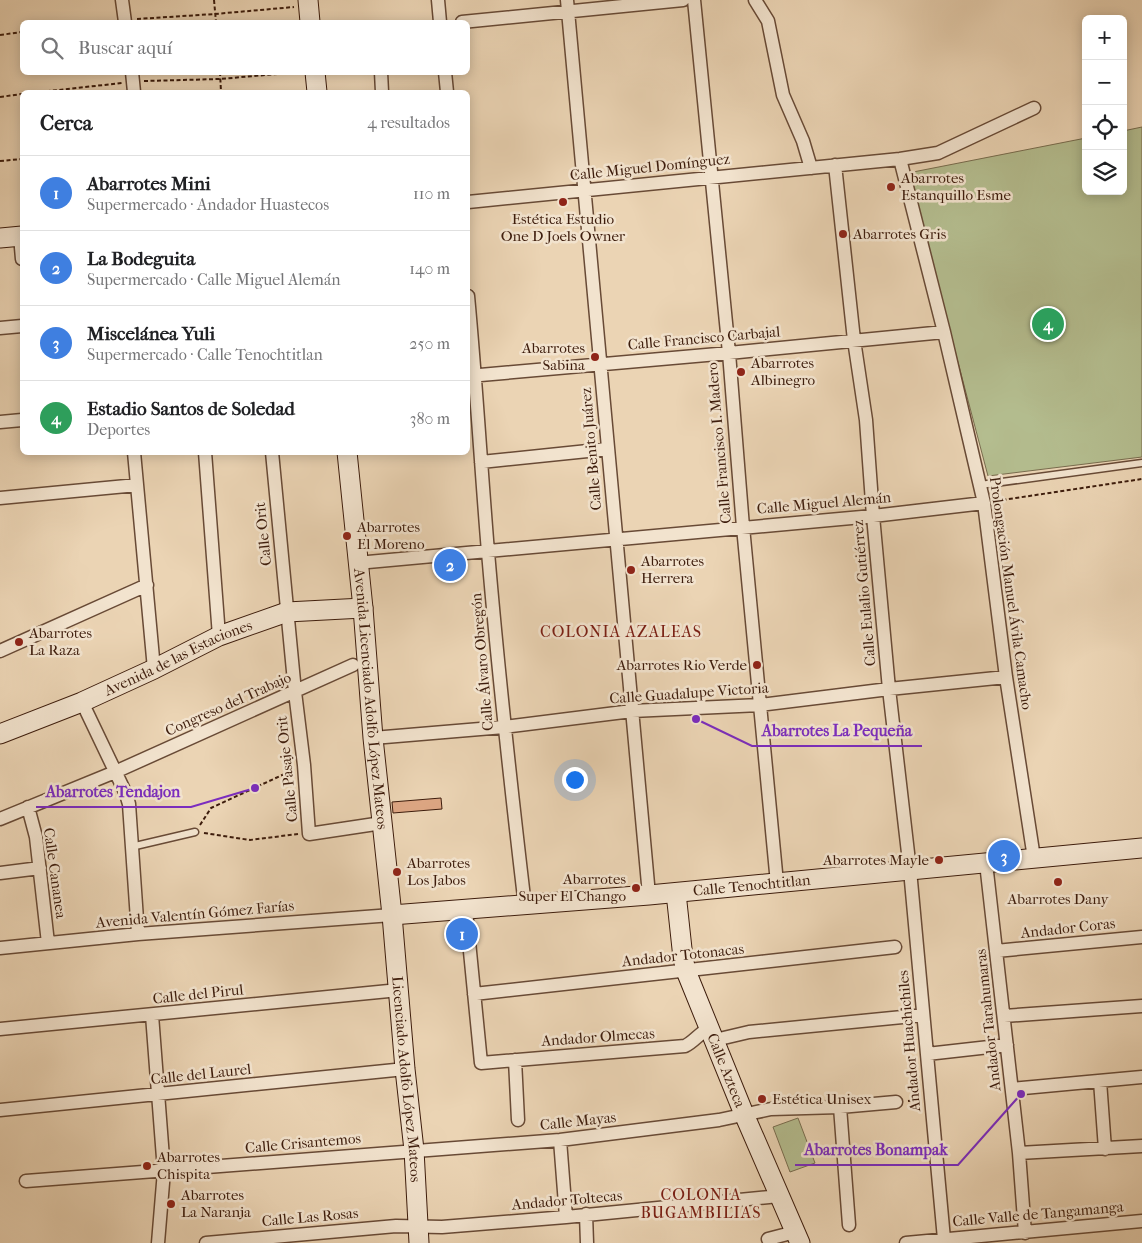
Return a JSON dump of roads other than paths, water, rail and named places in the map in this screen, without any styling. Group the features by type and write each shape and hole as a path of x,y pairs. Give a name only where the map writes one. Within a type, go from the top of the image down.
{"street":[{"path":"122,0 124,20"},
{"path":"438,0 440,20"},
{"path":"470,21 567,6 683,0"},
{"name":"Calle Francisco I. Madero","path":"694,0 728,353 742,527 777,883"},
{"path":"755,0 768,20 783,95 803,141 811,168"},
{"name":"Calle Benito Juárez","path":"567,6 648,895"},
{"path":"315,75 317,90"},
{"path":"381,75 382,90"},
{"path":"445,75 447,90"},
{"name":"Calle Miguel Domínguez","path":"470,202 900,159 938,153 1034,108"},
{"name":"Prolongación Manuel Ávila Camacho","path":"900,159 944,332 984,503 1006,677 1034,858"},
{"name":"Calle Eulalio Gutiérrez","path":"835,164 854,340 866,420 889,689 910,870"},
{"path":"0,238 20,236"},
{"path":"0,328 20,326"},
{"name":"Calle Francisco Carbajal","path":"471,376 944,332"},
{"name":"Calle Álvaro Obregón","path":"470,349 504,727 525,906"},
{"path":"0,422 20,420"},
{"path":"481,462 607,449"},
{"path":"134,455 154,669"},
{"path":"205,455 219,636"},
{"name":"Calle Orit","path":"272,455 287,612"},
{"name":"Avenida Licenciado Adolfo López Mateos","path":"347,455 373,738 392,915"},
{"path":"0,498 137,485"},
{"name":"Calle Miguel Alemán","path":"357,563 873,516 984,503"},
{"path":"0,651 147,585"},
{"name":"Avenida de las Estaciones","path":"0,734 82,702 154,669 219,636 287,612 362,608"},
{"name":"Calle Pasaje Orit","path":"287,612 304,765 309,834 382,823"},
{"name":"Congreso del Trabajo","path":"0,819 115,772 353,665"},
{"name":"Calle Guadalupe Victoria","path":"373,738 504,727 632,711 760,705 1006,677"},
{"path":"82,702 128,799 138,934"},
{"name":"Calle Cananea","path":"28,807 36,837 48,943"},
{"name":"Calle Tenochtitlan","path":"392,915 466,911 676,893 1142,848"},
{"name":"Andador Tarahumaras","path":"986,863 1019,1153 1025,1233"},
{"path":"0,873 40,868"},
{"name":"Andador Huachichiles","path":"910,870 944,1239"},
{"name":"Calle Azteca","path":"676,893 686,971 744,1114 798,1237"},
{"path":"466,911 474,994"},
{"name":"Avenida Valentín Gómez Farías","path":"0,948 138,934 392,915"},
{"name":"Licenciado Adolfo López Mateos","path":"392,915 414,1150 418,1235"},
{"name":"Andador Coras","path":"996,952 1142,937"},
{"name":"Andador Totonacas","path":"474,994 895,947"},
{"name":"Calle del Pirul","path":"0,1029 398,990"},
{"name":"Andador Olmecas","path":"474,994 481,1063 685,1046 691,1043 700,1033 749,1032 923,1016"},
{"path":"1004,1016 1142,1006"},
{"path":"152,1015 164,1171 158,1243"},
{"path":"927,1054 1007,1044"},
{"path":"515,1060 518,1120"},
{"name":"Calle del Laurel","path":"0,1110 405,1069"},
{"path":"1012,1089 1142,1077"},
{"path":"1100,1081 1104,1148"},
{"name":"Calle Mayas","path":"414,1150 560,1140 719,1120 771,1110 896,1102"},
{"path":"840,1107 849,1225"},
{"path":"560,1140 566,1217"},
{"path":"1019,1153 1142,1146"},
{"name":"Calle Crisantemos","path":"26,1181 414,1150"},
{"name":"Andador Toltecas","path":"418,1235 442,1227 779,1196"},
{"path":"586,1214 587,1243"},
{"name":"Calle Valle de Tangamanga","path":"906,1243 1142,1221"},
{"name":"Calle Las Rosas","path":"206,1243 396,1226 418,1235"},
{"path":"770,1243 768,1239 798,1237"}],"lane":[{"path":"980,485 1142,463"},
{"path":"131,847 195,832"}],"place":[{"name":"Abarrotes Estanquillo Esme","path":"891,187"},
{"name":"Estética Estudio One D Joels Owner","path":"563,202"},
{"name":"Abarrotes Gris","path":"843,234"},
{"name":"Estadio Santos de Soledad","path":"1048,324"},
{"name":"Abarrotes Sabina","path":"595,357"},
{"name":"Abarrotes Albinegro","path":"741,372"},
{"name":"Abarrotes El Moreno","path":"347,536"},
{"name":"La Bodeguita","path":"450,565"},
{"name":"Abarrotes Herrera","path":"631,570"},
{"name":"Abarrotes La Raza","path":"19,642"},
{"name":"Abarrotes Rio Verde","path":"757,665"},
{"name":"Abarrotes La Pequeña","path":"696,719"},
{"name":"Abarrotes Tendajon","path":"255,788"},
{"name":"Miscelánea Yuli","path":"1004,856"},
{"name":"Abarrotes Mayle","path":"939,860"},
{"name":"Abarrotes Los Jabos","path":"397,872"},
{"name":"Abarrotes Dany","path":"1058,882"},
{"name":"Abarrotes Super El Chango","path":"636,888"},
{"name":"Abarrotes Mini","path":"462,934"},
{"name":"Abarrotes Bonampak","path":"1021,1094"},
{"name":"Estética Unisex","path":"762,1099"},
{"name":"Abarrotes Chispita","path":"147,1166"},
{"name":"Abarrotes La Naranja","path":"171,1204"}],"district":[{"name":"COLONIA AZALEAS","path":"621,631"},
{"name":"COLONIA BUGAMBILIAS","path":"701,1203"}]}
